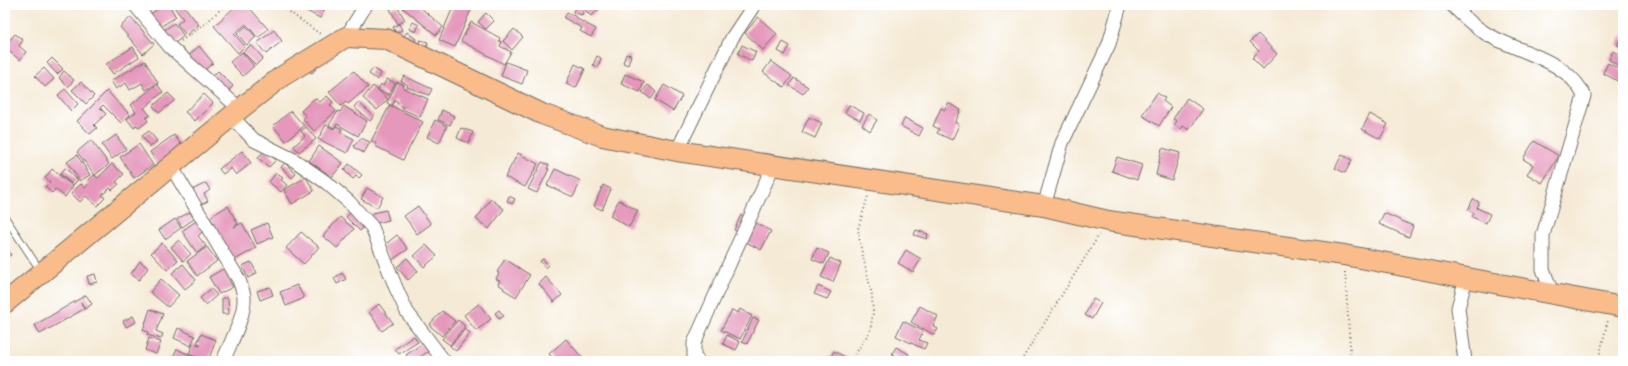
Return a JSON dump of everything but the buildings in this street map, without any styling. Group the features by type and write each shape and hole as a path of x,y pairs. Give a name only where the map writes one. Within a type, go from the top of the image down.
{"main road":[{"path":"5,303 40,272 235,112 281,77 340,40 386,39 542,114 602,136 677,151 1044,206 1108,221 1344,255 1618,306"}],"street":[{"path":"135,5 170,47 235,112 254,140 294,160 328,184 349,202 372,228 407,312 444,361"},
{"path":"340,40 366,5"},
{"path":"677,151 732,38 754,5"},
{"path":"1044,206 1062,143 1109,44 1120,5"},
{"path":"1452,5 1472,25 1485,33 1551,64 1571,77 1580,86 1584,96 1560,178 1546,218 1543,235 1543,269 1552,293"},
{"path":"171,166 239,280 243,290 243,309 224,361"},
{"path":"698,361 694,357 694,343 773,166"},
{"path":"1465,361 1458,308 1466,278"}],"lane":[{"path":"5,217 40,272"}],"path":[{"path":"170,47 206,23 225,5"},
{"path":"280,5 340,40"},
{"path":"851,361 870,331 873,313 872,295 858,229 872,180"},
{"path":"1021,361 1108,221"},
{"path":"1344,255 1351,361"},
{"path":"1598,361 1602,338 1618,306"}]}
